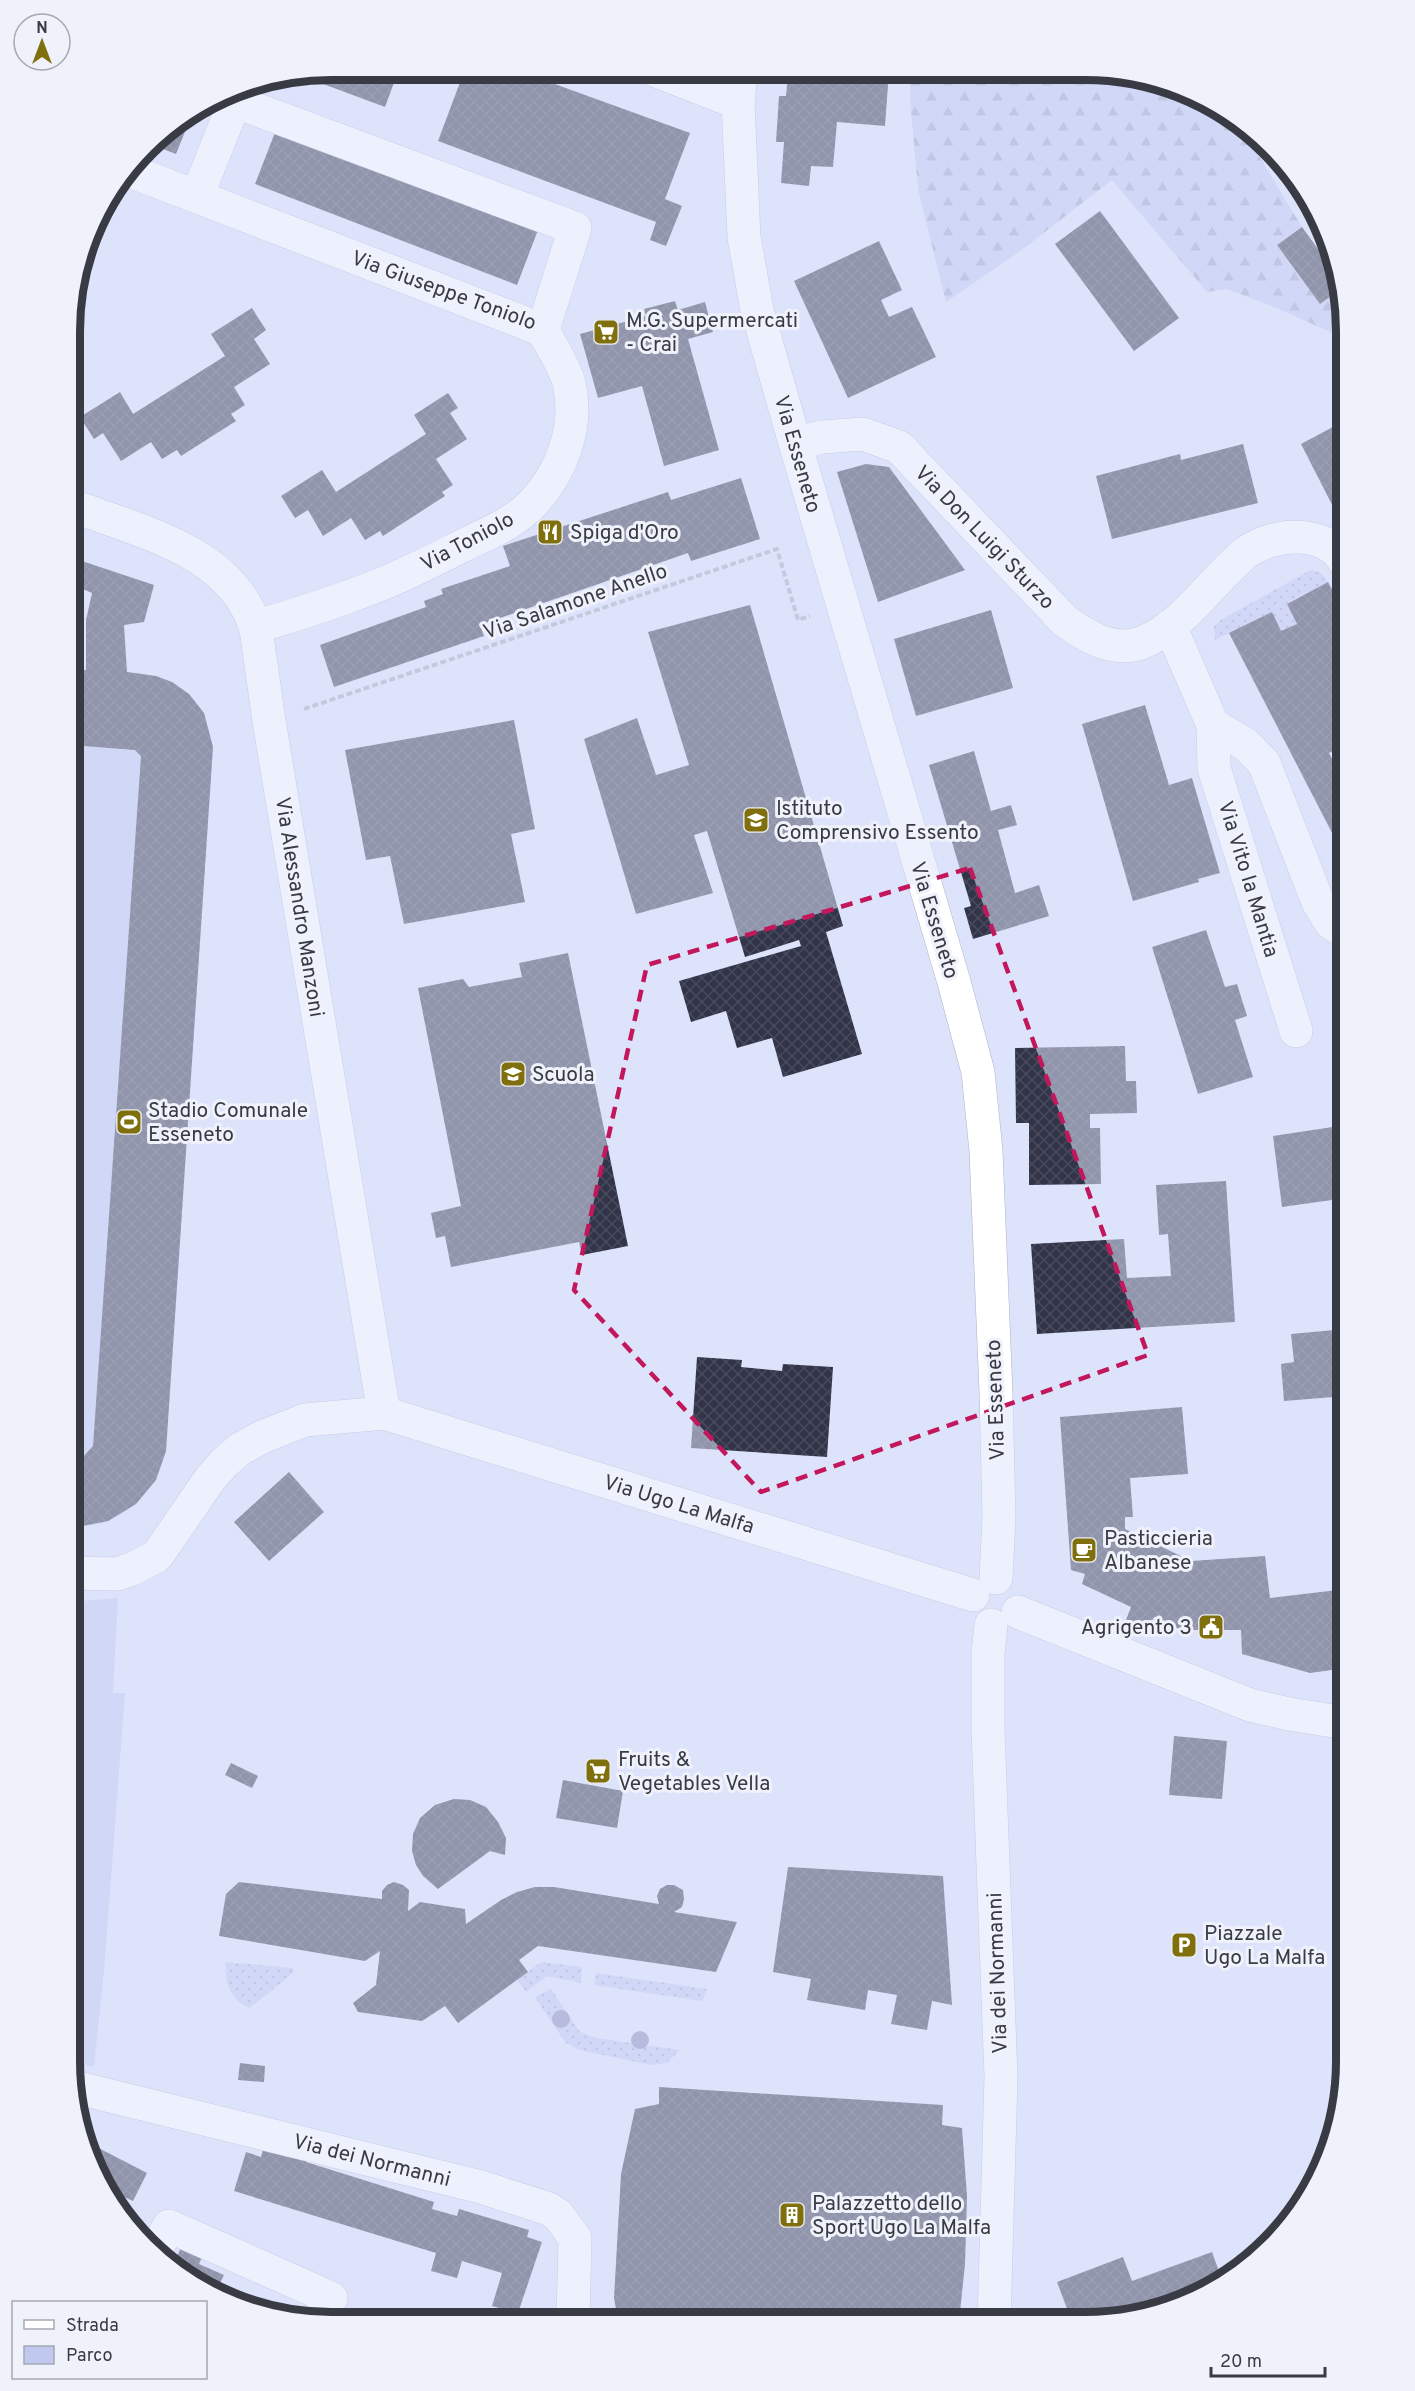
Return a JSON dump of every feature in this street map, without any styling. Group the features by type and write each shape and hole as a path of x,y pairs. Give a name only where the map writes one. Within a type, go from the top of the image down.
{"street":[{"path":"679,80 738,103"},
{"name":"Via Esseneto","path":"740,80 738,103 744,237 758,310 842,606 954,982 978,1072 986,1160 999,1517 985,1586"},
{"name":"Via Giuseppe Toniolo","path":"135,173 543,330 575,228 231,101"},
{"path":"197,196 226,103"},
{"name":"Via Toniolo","path":"255,627 352,596 416,569 510,522 531,505 548,484 561,461 569,435 572,408 568,382 543,330"},
{"name":"Via Don Luigi Sturzo","path":"795,443 823,437 863,434 899,447 1065,621 1089,638 1117,646 1140,643 1170,626 1245,553 1279,539 1307,537 1329,544 1336,551"},
{"name":"Via Alessandro Manzoni","path":"80,508 182,548 204,561 224,578 240,598 255,627 384,1413"},
{"path":"1170,626 1213,725 1245,744 1264,763 1318,902 1331,923 1336,926"},
{"name":"Via Vito la Mantia","path":"1213,725 1214,768 1296,1031"},
{"path":"80,1573 117,1574 157,1556 224,1462 240,1449 262,1437 304,1420 384,1413"},
{"name":"Via Ugo La Malfa","path":"384,1413 985,1586"},
{"path":"1005,1619 1020,1597 1017,1589 1004,1579 985,1586 974,1610 978,1617 1005,1619 1250,1705 1336,1721"},
{"name":"Via dei Normanni","path":"994,2312 1001,2077 988,1730 988,1654 1005,1619"},
{"name":"Via dei Normanni","path":"81,2089 481,2187 549,2210 558,2215 575,2238 573,2312"},
{"path":"159,2244 169,2226 331,2298"}],"path":[{"name":"Via Salamone Anello","path":"269,721 777,549 798,620 842,606"}],"highlighted area":[{"path":"970,868 1148,1355 761,1492 574,1290 647,965"}],"green space":[{"path":"911,80 1101,80 1149,88 1210,113 1254,145 1302,227 1277,245 1320,304 1333,295 1336,335 1227,289 1207,292 1112,180 1019,252 946,302 918,189 910,100"},
{"path":"1311,570 1321,573 1328,582 1287,603 1297,624 1281,631 1272,613 1215,640 1214,626 1222,619"},
{"name":"Stadio Comunale Esseneto","path":"80,670 140,673 172,682 189,694 204,713 213,747 166,1451 152,1483 138,1501 120,1515 96,1524 80,1526"},
{"path":"118,1598 113,1693 125,1693 104,1972 94,2067 80,2063 80,1601"},
{"path":"226,1962 293,1968 293,1973 250,2008 243,2005 230,1990 226,1976"},
{"path":"542,1962 582,1967 581,1983 547,1976 526,1992 517,1979"},
{"path":"596,1973 707,1989 702,2001 594,1985"},
{"path":"551,1989 580,2032 596,2038 680,2050 667,2063 651,2065 579,2050 565,2042 535,1997"}],"building":[{"path":"313,80 395,80 385,107"},
{"path":"461,80 544,80 690,133 665,199 682,206 666,246 650,240 656,222 438,141"},
{"path":"787,80 888,80 885,126 837,122 833,167 811,166 809,186 781,183 784,142 776,142 779,96 786,96"},
{"path":"188,124 176,154 159,147"},
{"path":"276,130 538,230 517,285 255,184"},
{"path":"1100,211 1179,318 1134,351 1055,244"},
{"path":"1302,227 1324,258 1333,295 1320,304 1277,245"},
{"path":"879,241 902,290 881,300 889,317 912,307 936,357 848,398 794,281"},
{"path":"675,301 678,310 705,302 713,332 688,339 719,450 664,466 642,386 598,398 580,334 646,316 644,309"},
{"path":"252,308 266,330 254,339 270,364 234,387 245,405 231,414 236,421 181,456 177,450 162,459 151,442 121,461 103,433 94,439 80,417 120,392 133,414 225,356 211,334"},
{"path":"448,393 458,408 450,413 467,439 436,459 453,485 442,492 445,496 383,536 380,531 365,540 351,518 323,536 308,510 295,518 281,496 322,470 336,492 426,434 414,415"},
{"path":"1336,425 1336,512 1301,444"},
{"path":"1243,444 1258,503 1112,539 1096,476 1180,454 1181,460"},
{"path":"866,464 889,467 965,570 878,602 837,472"},
{"path":"741,478 760,539 691,561 688,553 480,625 484,636 334,687 320,645 426,607 424,601 443,594 441,589 510,566 503,546 668,492 671,500"},
{"name":"Stadio Comunale Esseneto","path":"82,561 154,585 144,622 124,625 127,672 156,676 172,682 189,694 204,713 213,747 166,1451 156,1480 136,1504 108,1521 80,1526 80,1457 83,1457 93,1446 141,756 135,750 80,746 80,670 86,670 86,620 92,593 80,588"},
{"path":"1328,582 1336,597 1336,722 1332,724 1336,732 1336,750 1329,753 1336,766 1336,841 1229,633 1272,612 1281,631 1297,624 1287,604"},
{"path":"750,605 843,926 826,932 862,1054 783,1077 772,1038 737,1048 726,1011 691,1022 679,981 801,946 799,940 745,957 707,831 694,835 713,893 636,914 584,739 637,718 656,775 689,765 648,632"},
{"path":"991,610 1013,688 916,716 894,639"},
{"path":"1145,705 1169,785 1192,778 1220,873 1198,879 1199,882 1133,901 1082,724"},
{"path":"514,720 535,829 511,834 525,902 404,924 390,856 366,860 345,750"},
{"path":"974,751 991,811 1011,805 1017,825 998,830 1015,893 1039,885 1049,916 973,939 964,908 971,906 929,765"},
{"path":"1206,930 1225,987 1237,984 1247,1016 1235,1020 1253,1077 1198,1094 1152,947"},
{"path":"568,953 628,1246 582,1255 579,1242 451,1267 445,1236 436,1238 431,1213 461,1206 418,988 463,979 469,987 522,977 519,963"},
{"path":"1125,1046 1126,1081 1136,1081 1137,1113 1090,1114 1090,1128 1100,1128 1101,1184 1029,1185 1029,1123 1016,1123 1015,1048"},
{"path":"1336,1127 1336,1199 1282,1207 1273,1136"},
{"path":"1226,1181 1235,1322 1037,1334 1031,1244 1124,1239 1127,1278 1171,1276 1168,1234 1159,1235 1156,1185"},
{"path":"1336,1330 1336,1397 1284,1401 1281,1364 1294,1362 1291,1334"},
{"path":"697,1357 742,1360 741,1367 782,1371 783,1364 833,1367 827,1457 691,1448"},
{"path":"1182,1407 1188,1474 1130,1478 1133,1517 1125,1517 1125,1529 1191,1561 1265,1556 1270,1598 1336,1590 1336,1669 1310,1673 1242,1654 1241,1630 1181,1630 1154,1617 1148,1630 1126,1620 1131,1607 1082,1584 1085,1574 1071,1570 1060,1417"},
{"path":"289,1472 324,1512 269,1561 234,1522"},
{"path":"1174,1736 1227,1741 1222,1799 1169,1795"},
{"path":"231,1763 258,1776 252,1788 225,1775"},
{"path":"563,1780 623,1791 617,1828 556,1818"},
{"path":"454,1799 470,1800 486,1807 498,1822 506,1838 505,1855 490,1851 438,1889 423,1876 416,1865 412,1851 413,1834 420,1818 435,1805"},
{"path":"788,1867 943,1876 952,2005 932,2001 927,2030 891,2024 897,1995 868,1990 865,2010 807,2000 811,1979 773,1972"},
{"path":"239,1882 382,1899 382,1891 394,1882 409,1890 408,1911 420,1902 465,1909 466,1924 501,1900 535,1887 554,1887 659,1904 657,1896 660,1889 667,1885 674,1885 683,1890 684,1899 682,1907 674,1912 737,1922 716,1972 538,1946 519,1960 528,1972 458,2023 445,2006 422,2021 358,2012 353,2003 376,1985 380,1951 365,1961 219,1936 226,1894"},
{"path":"240,2063 265,2066 264,2082 238,2080"},
{"name":"Palazzetto dello Sport Ugo La Malfa","path":"659,2087 943,2105 942,2125 962,2128 967,2196 965,2264 960,2312 616,2312 614,2298 621,2174 635,2109 659,2104"},
{"path":"95,2146 147,2173 133,2201 122,2196 121,2198 113,2186"},
{"path":"263,2150 288,2157 289,2152 308,2158 306,2162 434,2202 432,2209 457,2216 459,2209 529,2230 527,2237 542,2242 518,2312 492,2306 502,2273 462,2261 457,2278 431,2271 436,2253 234,2191 246,2152 261,2157"},
{"path":"182,2245 203,2255 199,2264 224,2275 219,2285 176,2258"},
{"path":"1212,2252 1219,2272 1195,2286 1165,2298 1133,2307 1101,2311 1068,2312 1057,2282 1123,2257 1132,2281"}],"place":[{"name":"M.G. Supermercati - Crai","path":"606,332"},
{"name":"Spiga d'Oro","path":"550,532"},
{"name":"Istituto Comprensivo Essento","path":"756,820"},
{"name":"Scuola","path":"513,1074"},
{"name":"Stadio Comunale Esseneto","path":"129,1122"},
{"name":"Pasticcieria Albanese","path":"1084,1550"},
{"name":"Agrigento 3","path":"1211,1627"},
{"name":"Fruits & Vegetables Vella","path":"598,1771"},
{"name":"Piazzale Ugo La Malfa","path":"1184,1945"},
{"name":"Palazzetto dello Sport Ugo La Malfa","path":"792,2215"}]}
